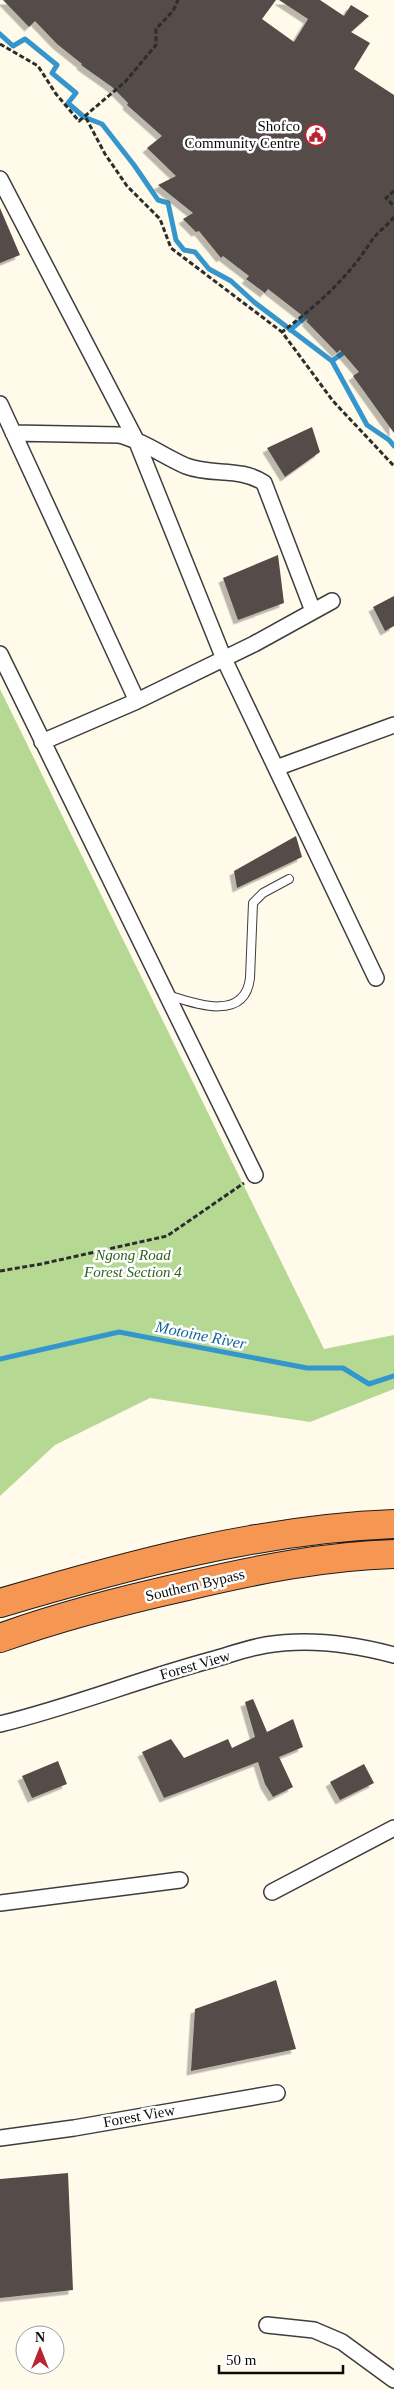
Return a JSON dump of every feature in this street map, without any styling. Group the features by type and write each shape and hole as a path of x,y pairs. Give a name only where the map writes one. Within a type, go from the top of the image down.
{"highway":[{"path":"0,1602 123,1567 217,1545 319,1530 394,1524"},
{"name":"Southern Bypass","path":"0,1638 73,1614 235,1575 307,1562 394,1554"}],"street":[{"path":"0,180 136,440 224,659 376,978"},
{"path":"0,404 137,701"},
{"path":"13,432 108,434 136,440 186,466 205,471 247,474 264,483 313,611"},
{"path":"42,742 137,701 224,659 332,601"},
{"path":"0,654 255,1175"},
{"path":"276,768 394,725"},
{"name":"Forest View","path":"0,1724 28,1717 181,1668 266,1645 288,1643 358,1645 394,1655"},
{"path":"272,1892 394,1828"},
{"path":"0,1903 180,1880"},
{"name":"Forest View","path":"0,2138 74,2128 277,2093"},
{"path":"267,2325 314,2330 342,2342 394,2380"}],"lane":[{"path":"166,994 200,1006 215,1007 227,1006 243,996 249,987 250,978 253,903 263,893 289,879"}],"path":[{"path":"0,44 38,66 56,94 79,121 125,82 156,45 156,29 173,11 178,0"},
{"path":"86,118 105,154 127,186 160,219 171,248 282,332 333,400 394,466"},
{"path":"394,191 386,198 394,206"},
{"path":"282,332 318,304 344,278 370,242 394,217"},
{"path":"0,1271 42,1264 167,1236 255,1175"}],"green space":[{"name":"Ngong Road Forest Section 4","path":"0,689 324,1349 394,1335 394,1389 310,1422 150,1398 55,1445 0,1496"}],"building":[{"path":"3,0 276,0 262,19 294,42 308,19 279,0 320,0 344,16 351,5 369,16 351,32 370,43 354,69 394,95 394,433 353,376 359,372 340,350 337,353 306,321 308,320 268,289 265,293 246,279 249,276 223,256 221,258 199,231 196,232 183,219 193,213 158,185 176,176 147,148 162,136 127,105 128,103 112,87 81,65 35,21 29,27"},
{"path":"0,208 20,255 0,263"},
{"path":"312,427 320,452 285,477 267,448"},
{"path":"278,555 284,603 238,620 223,578"},
{"path":"394,596 394,626 385,631 373,607"},
{"path":"296,836 302,857 237,888 234,871"},
{"path":"253,1699 267,1732 293,1719 303,1747 279,1757 293,1787 273,1797 265,1784 258,1762 164,1798 142,1752 171,1739 184,1758 228,1739 232,1748 255,1737 245,1702"},
{"path":"58,1761 67,1784 32,1798 22,1776"},
{"path":"364,1764 374,1783 340,1800 330,1782"},
{"path":"276,1980 296,2049 191,2071 195,2009"},
{"path":"68,2173 73,2290 0,2298 0,2179"}],"waterway":[{"path":"0,34 13,46 25,39 57,65 52,73 76,93 68,103 84,117 102,124 158,200 168,203 176,240 184,250 195,252 209,269 231,281 254,302 332,361 367,425 389,440 394,446"},
{"path":"290,330 309,314"},
{"path":"332,361 347,350"},
{"name":"Motoine River","path":"0,1359 119,1332 307,1368 343,1368 369,1384 394,1376"}],"place":[{"name":"Shofco Community Centre","path":"316,135"}]}
